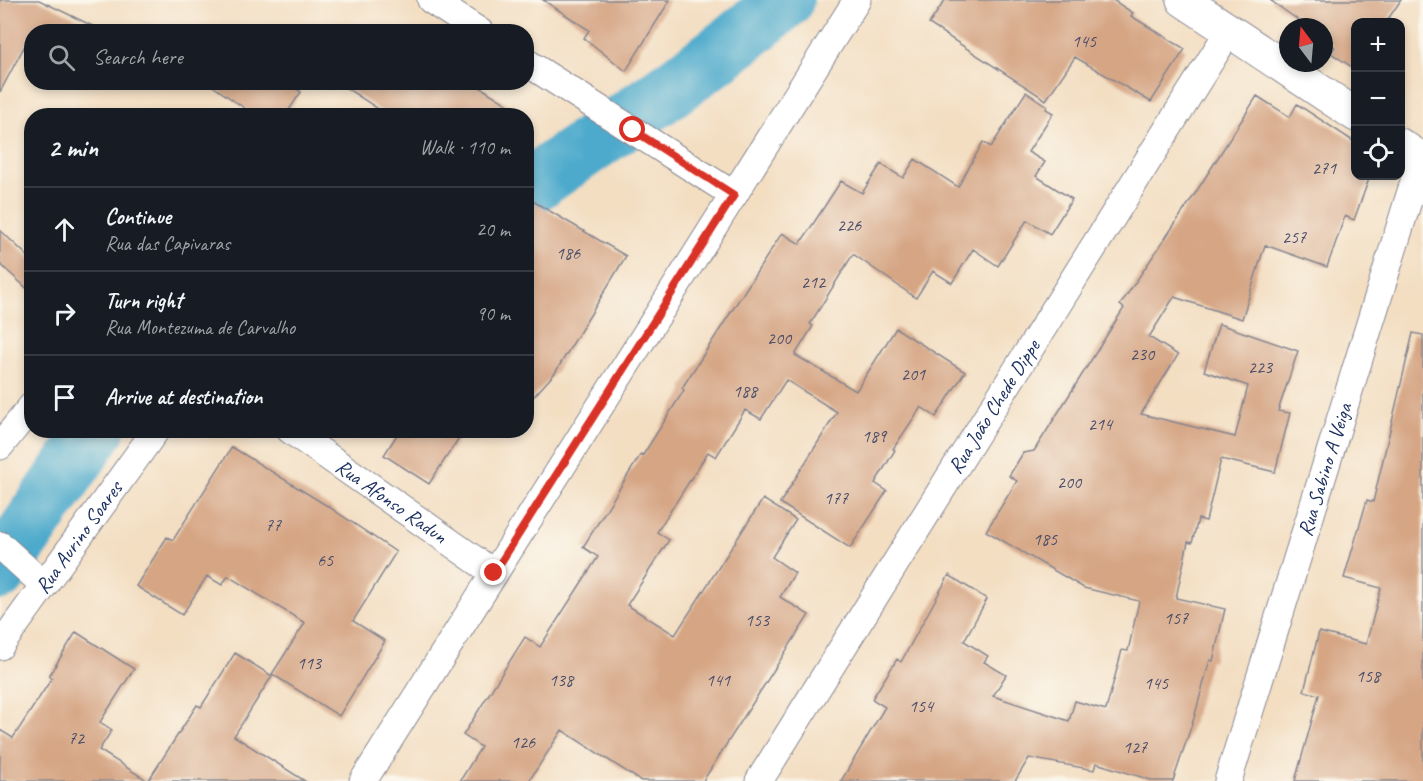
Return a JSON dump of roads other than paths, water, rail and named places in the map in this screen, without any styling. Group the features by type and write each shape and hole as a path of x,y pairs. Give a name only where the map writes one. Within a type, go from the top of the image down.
{"main road":[{"path":"1183,0 1351,112"}],"street":[{"path":"431,0 468,24"},
{"path":"363,781 857,0"},
{"name":"Rua João Chede Dippe","path":"759,781 1229,31"},
{"path":"534,67 734,195"},
{"name":"Rua Sabino A Veiga","path":"1228,781 1415,154"},
{"path":"0,446 24,416"},
{"name":"Rua Aurino Soares","path":"0,646 34,577 149,438"},
{"name":"Rua Afonso Radun","path":"301,438 494,573"},
{"path":"0,545 34,577"}],"waterway":[{"path":"534,184 691,74 785,0"},
{"path":"0,571 91,438"}]}
